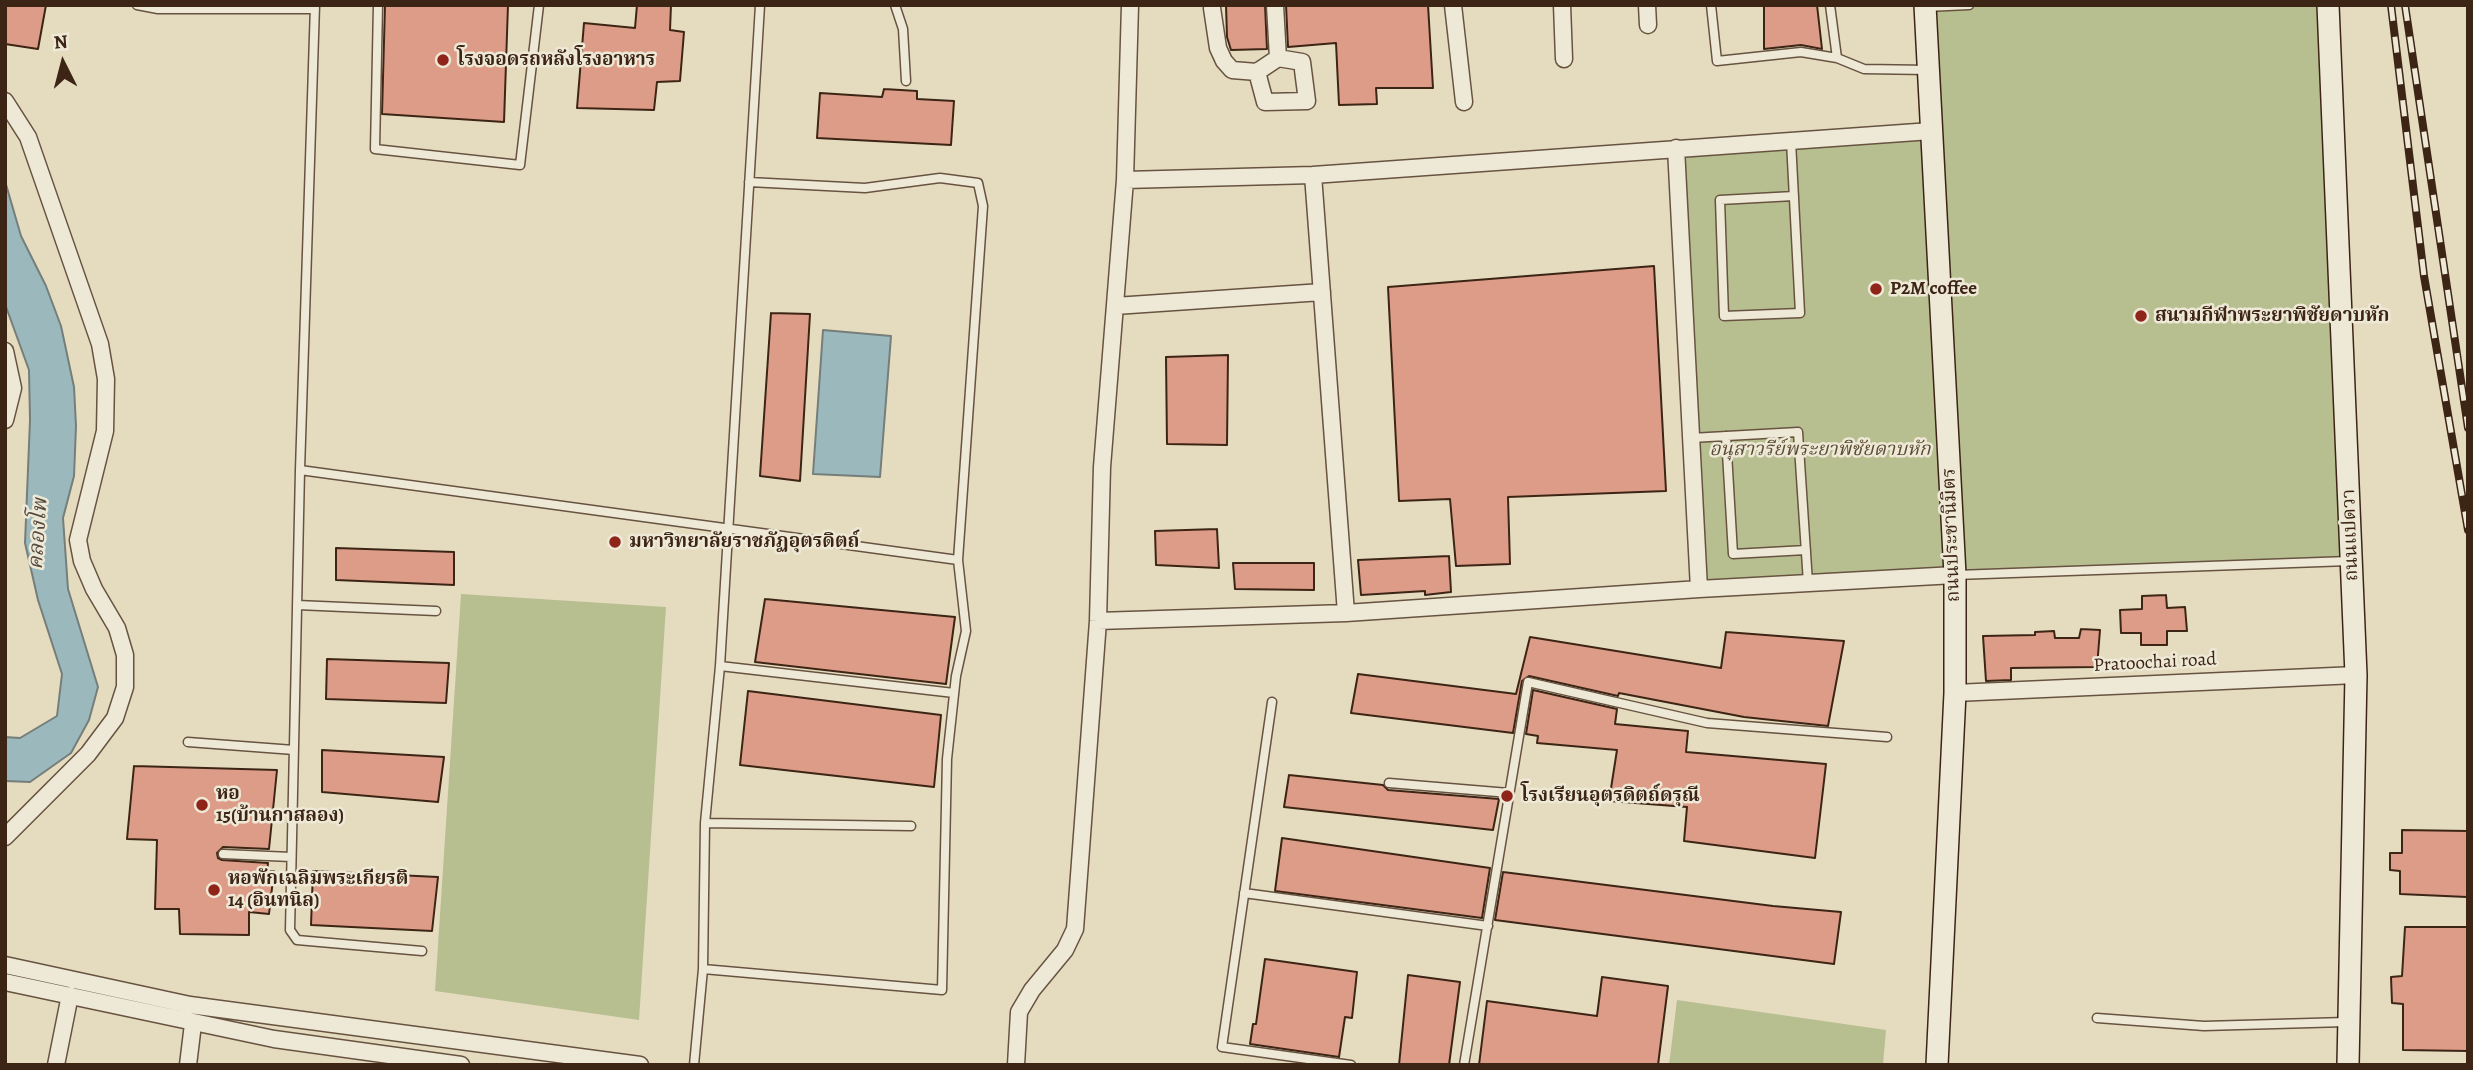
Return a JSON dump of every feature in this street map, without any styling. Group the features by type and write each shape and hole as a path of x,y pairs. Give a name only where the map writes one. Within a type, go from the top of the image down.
{"main road":[{"name":"ถนนแปดวา","path":"2328,5 2356,675 2348,1065"},
{"name":"ถนนประชานิมิตร","path":"1925,6 1955,575 1955,693 1937,1065"}],"street":[{"path":"1016,1065 1019,1012 1032,990 1065,950 1075,929 1098,621 1102,467 1125,180 1130,5"},
{"path":"1275,5 1278,58"},
{"path":"1453,5 1464,102"},
{"path":"1562,5 1564,59"},
{"path":"1647,5 1648,25"},
{"path":"1212,8 1219,48 1224,61 1232,70 1257,72 1278,58 1302,62 1307,101 1265,102 1257,72"},
{"path":"5,101 28,137 100,344 106,379 105,431 78,540 86,570 117,628 125,655 125,688 115,718 88,754 5,837"},
{"path":"1125,180 1313,175 1931,131"},
{"path":"1676,148 1699,589"},
{"path":"1313,175 1346,612"},
{"path":"1115,306 1322,292"},
{"path":"5,351 13,388 6,409"},
{"path":"1098,621 1346,612 1955,575"},
{"name":"Pratoochai road","path":"1955,693 2356,675"},
{"path":"5,965 190,1005 587,1061 640,1065"},
{"path":"5,982 193,1024 274,1039 461,1065"},
{"path":"55,1065 70,995"},
{"path":"188,1065 193,1024"}],"lane":[{"path":"137,5 158,9 315,7 300,470 290,930 297,940 422,951"},
{"path":"379,5 375,149 520,165 539,5"},
{"path":"694,1065 704,969 705,822 720,666 760,5"},
{"path":"895,5 903,29 906,82"},
{"path":"1711,5 1717,61 1801,52 1837,58 1864,69 1928,70"},
{"path":"1830,5 1837,58"},
{"path":"1925,6 1969,5"},
{"path":"1791,141 1794,196 1800,313 1724,316 1720,200 1794,196"},
{"path":"704,969 942,990 947,759 954,693 966,631 958,560 983,206 978,183 940,178 864,188 749,182"},
{"path":"1691,438 1798,432 1808,583"},
{"path":"1726,436 1733,554 1806,550"},
{"path":"300,470 958,560"},
{"path":"1955,575 2352,561"},
{"path":"297,605 436,611"},
{"path":"720,666 954,693"},
{"path":"1464,1065 1528,682 1707,723 1887,737"},
{"path":"1272,702 1222,1047 1351,1065"},
{"path":"188,742 294,750"},
{"path":"1389,783 1509,793"},
{"path":"705,822 911,826"},
{"path":"222,854 291,857"},
{"path":"1244,893 1488,926"},
{"path":"2097,1018 2204,1027 2349,1022"}],"green space":[{"name":"สนามกีฬาพระยาพิชัยดาบหัก","path":"2328,5 2352,561 1699,589 1676,148 1931,131 1925,7"},
{"path":"461,594 666,607 639,1020 435,991"},
{"path":"1677,1000 1886,1030 1883,1065 1669,1065"}],"water":[{"name":"คลองโพ","path":"5,181 21,236 46,286 61,326 74,387 74,476 63,518 68,589 98,687 89,720 71,753 30,782 5,781 5,737 20,738 57,716 62,674 38,600 25,543 30,420 29,370 5,304"},
{"path":"823,330 891,336 880,477 813,474"}],"building":[{"path":"5,5 46,5 38,49 5,44"},
{"name":"โรงจอดรถหลังโรงอาหาร","path":"385,5 508,5 504,122 382,114"},
{"path":"637,5 671,5 670,30 684,32 680,81 657,82 654,110 577,108 584,23 635,28"},
{"path":"1226,5 1265,5 1267,49 1231,50 1227,37"},
{"path":"1286,5 1428,5 1433,88 1376,88 1377,104 1339,105 1336,43 1288,47"},
{"path":"1764,5 1817,5 1822,49 1801,45 1764,49"},
{"path":"884,89 917,91 917,99 954,101 951,145 817,138 820,93 882,97"},
{"path":"1654,266 1666,491 1508,497 1510,564 1456,566 1450,499 1399,501 1388,287"},
{"path":"771,313 810,314 800,481 760,476"},
{"path":"1228,355 1227,445 1167,444 1166,357"},
{"path":"1217,529 1219,568 1156,565 1155,531"},
{"path":"336,548 454,552 454,585 336,580"},
{"path":"1449,556 1451,592 1425,595 1425,591 1361,595 1358,560"},
{"path":"1233,563 1314,563 1314,590 1235,589"},
{"path":"2166,595 2167,608 2185,607 2187,631 2167,631 2167,645 2141,645 2141,633 2121,633 2120,610 2142,609 2142,596"},
{"path":"765,599 955,617 946,684 755,662"},
{"path":"2081,629 2100,630 2097,667 2011,668 2011,680 1986,681 1983,636 2035,635 2035,632 2054,631 2055,638 2079,638"},
{"path":"1726,632 1844,641 1828,726 1744,717 1619,693 1618,696 1529,676 1522,681 1513,733 1351,713 1358,674 1516,694 1530,637 1721,668"},
{"path":"327,659 449,663 446,703 326,699"},
{"path":"1533,690 1617,709 1615,724 1688,731 1686,752 1826,764 1815,858 1684,841 1687,807 1609,801 1617,750 1537,743 1538,736 1526,734"},
{"path":"748,691 941,715 934,787 740,765"},
{"path":"322,750 444,757 438,802 322,792"},
{"path":"134,766 277,770 269,849 223,847 217,853 222,860 268,863 267,871 274,871 269,914 249,912 249,935 180,934 179,909 155,909 157,840 127,839"},
{"path":"1289,775 1383,785 1388,790 1499,799 1493,830 1284,807"},
{"path":"2402,830 2468,831 2467,897 2400,894 2400,871 2390,870 2390,853 2402,853"},
{"path":"1282,838 1490,868 1482,918 1275,891"},
{"path":"313,871 438,877 432,931 311,925"},
{"path":"1503,872 1841,912 1834,964 1495,920"},
{"path":"2405,927 2468,927 2468,1051 2403,1050 2403,1004 2392,1003 2391,977 2402,976"},
{"path":"1265,959 1357,972 1352,1018 1345,1017 1339,1057 1250,1044 1253,1024 1256,1024"},
{"path":"1408,975 1460,982 1449,1065 1399,1065"},
{"path":"1602,977 1668,986 1658,1065 1479,1065 1487,1001 1597,1016"}],"railway":[{"path":"2391,5 2424,276 2468,530"},
{"path":"2405,5 2468,428"}],"place":[{"name":"โรงจอดรถหลังโรงอาหาร","path":"443,60"},
{"name":"P2M coffee","path":"1876,289"},
{"name":"สนามกีฬาพระยาพิชัยดาบหัก","path":"2141,316"},
{"name":"มหาวิทยาลัยราชภัฏอุตรดิตถ์","path":"615,542"},
{"name":"โรงเรียนอุตรดิตถ์ดรุณี","path":"1507,796"},
{"name":"หอ 15(บ้านกาสลอง)","path":"202,805"},
{"name":"หอพักเฉลิมพระเกียรติ 14 (อินทนิล)","path":"214,890"}],"park label":[{"name":"อนุสาวรีย์พระยาพิชัยดาบหัก","path":"1820,450"}]}
